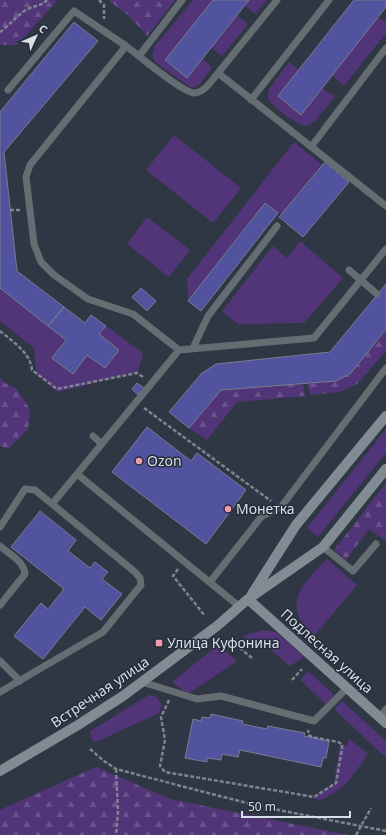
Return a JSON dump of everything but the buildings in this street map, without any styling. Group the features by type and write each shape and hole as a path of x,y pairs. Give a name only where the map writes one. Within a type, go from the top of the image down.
{"main road":[{"path":"248,599 296,525 386,416"},
{"path":"248,599 323,547 386,469"},
{"name":"Встречная улица","path":"0,771 78,725 142,682 240,607 248,599"},
{"name":"Подлесная улица","path":"248,599 347,688 384,716"}],"lane":[{"path":"139,56 182,0"},
{"path":"8,90 74,10 126,46 177,85 190,92 201,91 218,73 277,0"},
{"path":"251,100 329,0"},
{"path":"126,46 30,165 26,177 34,244 41,262 54,275 88,299 133,314 179,350"},
{"path":"311,147 386,48"},
{"path":"218,73 386,206"},
{"path":"193,348 208,316 277,226"},
{"path":"52,504 179,350 314,338 386,249"},
{"path":"349,270 378,294"},
{"path":"210,582 262,516 281,508 386,368"},
{"path":"93,436 102,444"},
{"path":"77,474 240,607"},
{"path":"0,527 26,489 35,490 135,572 140,578 141,585 103,632 0,692"},
{"path":"323,547 353,572 376,544"},
{"path":"0,546 20,562 24,567 25,574 0,605"},
{"path":"0,662 20,681"},
{"path":"142,682 197,699 221,696 310,720 318,718 347,688"}],"path":[{"path":"0,32 9,26 28,8 42,5 47,0"},
{"path":"100,0 104,5 104,30"},
{"path":"0,330 26,353 31,361 32,370 57,389 137,373 151,384"},
{"path":"136,402 281,508"},
{"path":"184,562 173,576 205,616"},
{"path":"235,644 252,658"},
{"path":"292,680 302,669"},
{"path":"173,692 161,717 165,740 160,766 165,772 311,797 318,796 336,783 342,744 309,735 308,731 310,720"},
{"path":"90,749 116,769 258,806 386,831"},
{"path":"116,769 118,812 116,835"},
{"path":"356,835 362,827 371,808"}],"green space":[{"path":"0,0 58,0 17,45 0,45"},
{"path":"108,0 175,0 147,36 129,16"},
{"path":"193,0 213,0 165,60 187,78 203,59 212,68 199,85 191,88 155,62 152,55 155,46"},
{"path":"249,0 267,0 255,14 245,5"},
{"path":"237,15 248,24 222,56 211,47"},
{"path":"378,17 386,23 386,33 344,86 332,75"},
{"path":"289,62 299,70 278,96 301,114 322,88 335,97 316,120 307,126 298,123 285,115 270,102 268,98 269,89"},
{"path":"174,135 241,188 213,223 146,170"},
{"path":"294,142 322,165 282,213 278,213 265,203 188,301 187,279"},
{"path":"147,217 190,250 169,277 127,244"},
{"path":"300,241 343,278 304,323 238,324 222,311 273,246 287,258"},
{"path":"0,288 65,339 53,358 73,374 87,355 105,368 119,350 99,334 106,326 143,353 138,372 58,392 37,375 34,348 0,321"},
{"path":"386,329 386,351 357,384 339,392 310,395 307,384 336,381 351,373"},
{"path":"0,378 5,383 16,388 30,409 28,429 8,449 0,446"},
{"path":"303,384 305,396 237,402 207,440 189,428 221,390"},
{"path":"386,429 386,453 318,537 307,528"},
{"path":"386,483 386,541 369,529 346,560 334,550"},
{"path":"327,559 357,585 314,636 304,625 298,615 298,596 310,577"},
{"path":"263,630 276,632 304,657 290,666 263,643 251,644 243,636"},
{"path":"218,645 237,661 188,694 172,682"},
{"path":"308,671 334,695 326,704 300,680"},
{"path":"149,695 157,697 162,705 159,713 98,741 92,741 90,731"},
{"path":"342,701 386,741 386,758 334,709"},
{"path":"349,739 368,754 348,781 337,791 320,800 312,798 334,783 340,744 347,746"},
{"path":"96,767 170,799 348,835 0,835 0,810"}],"place":[{"name":"Ozon","path":"139,461"},
{"name":"Монетка","path":"228,509"},
{"name":"Улица Куфонина","path":"159,643"}]}
